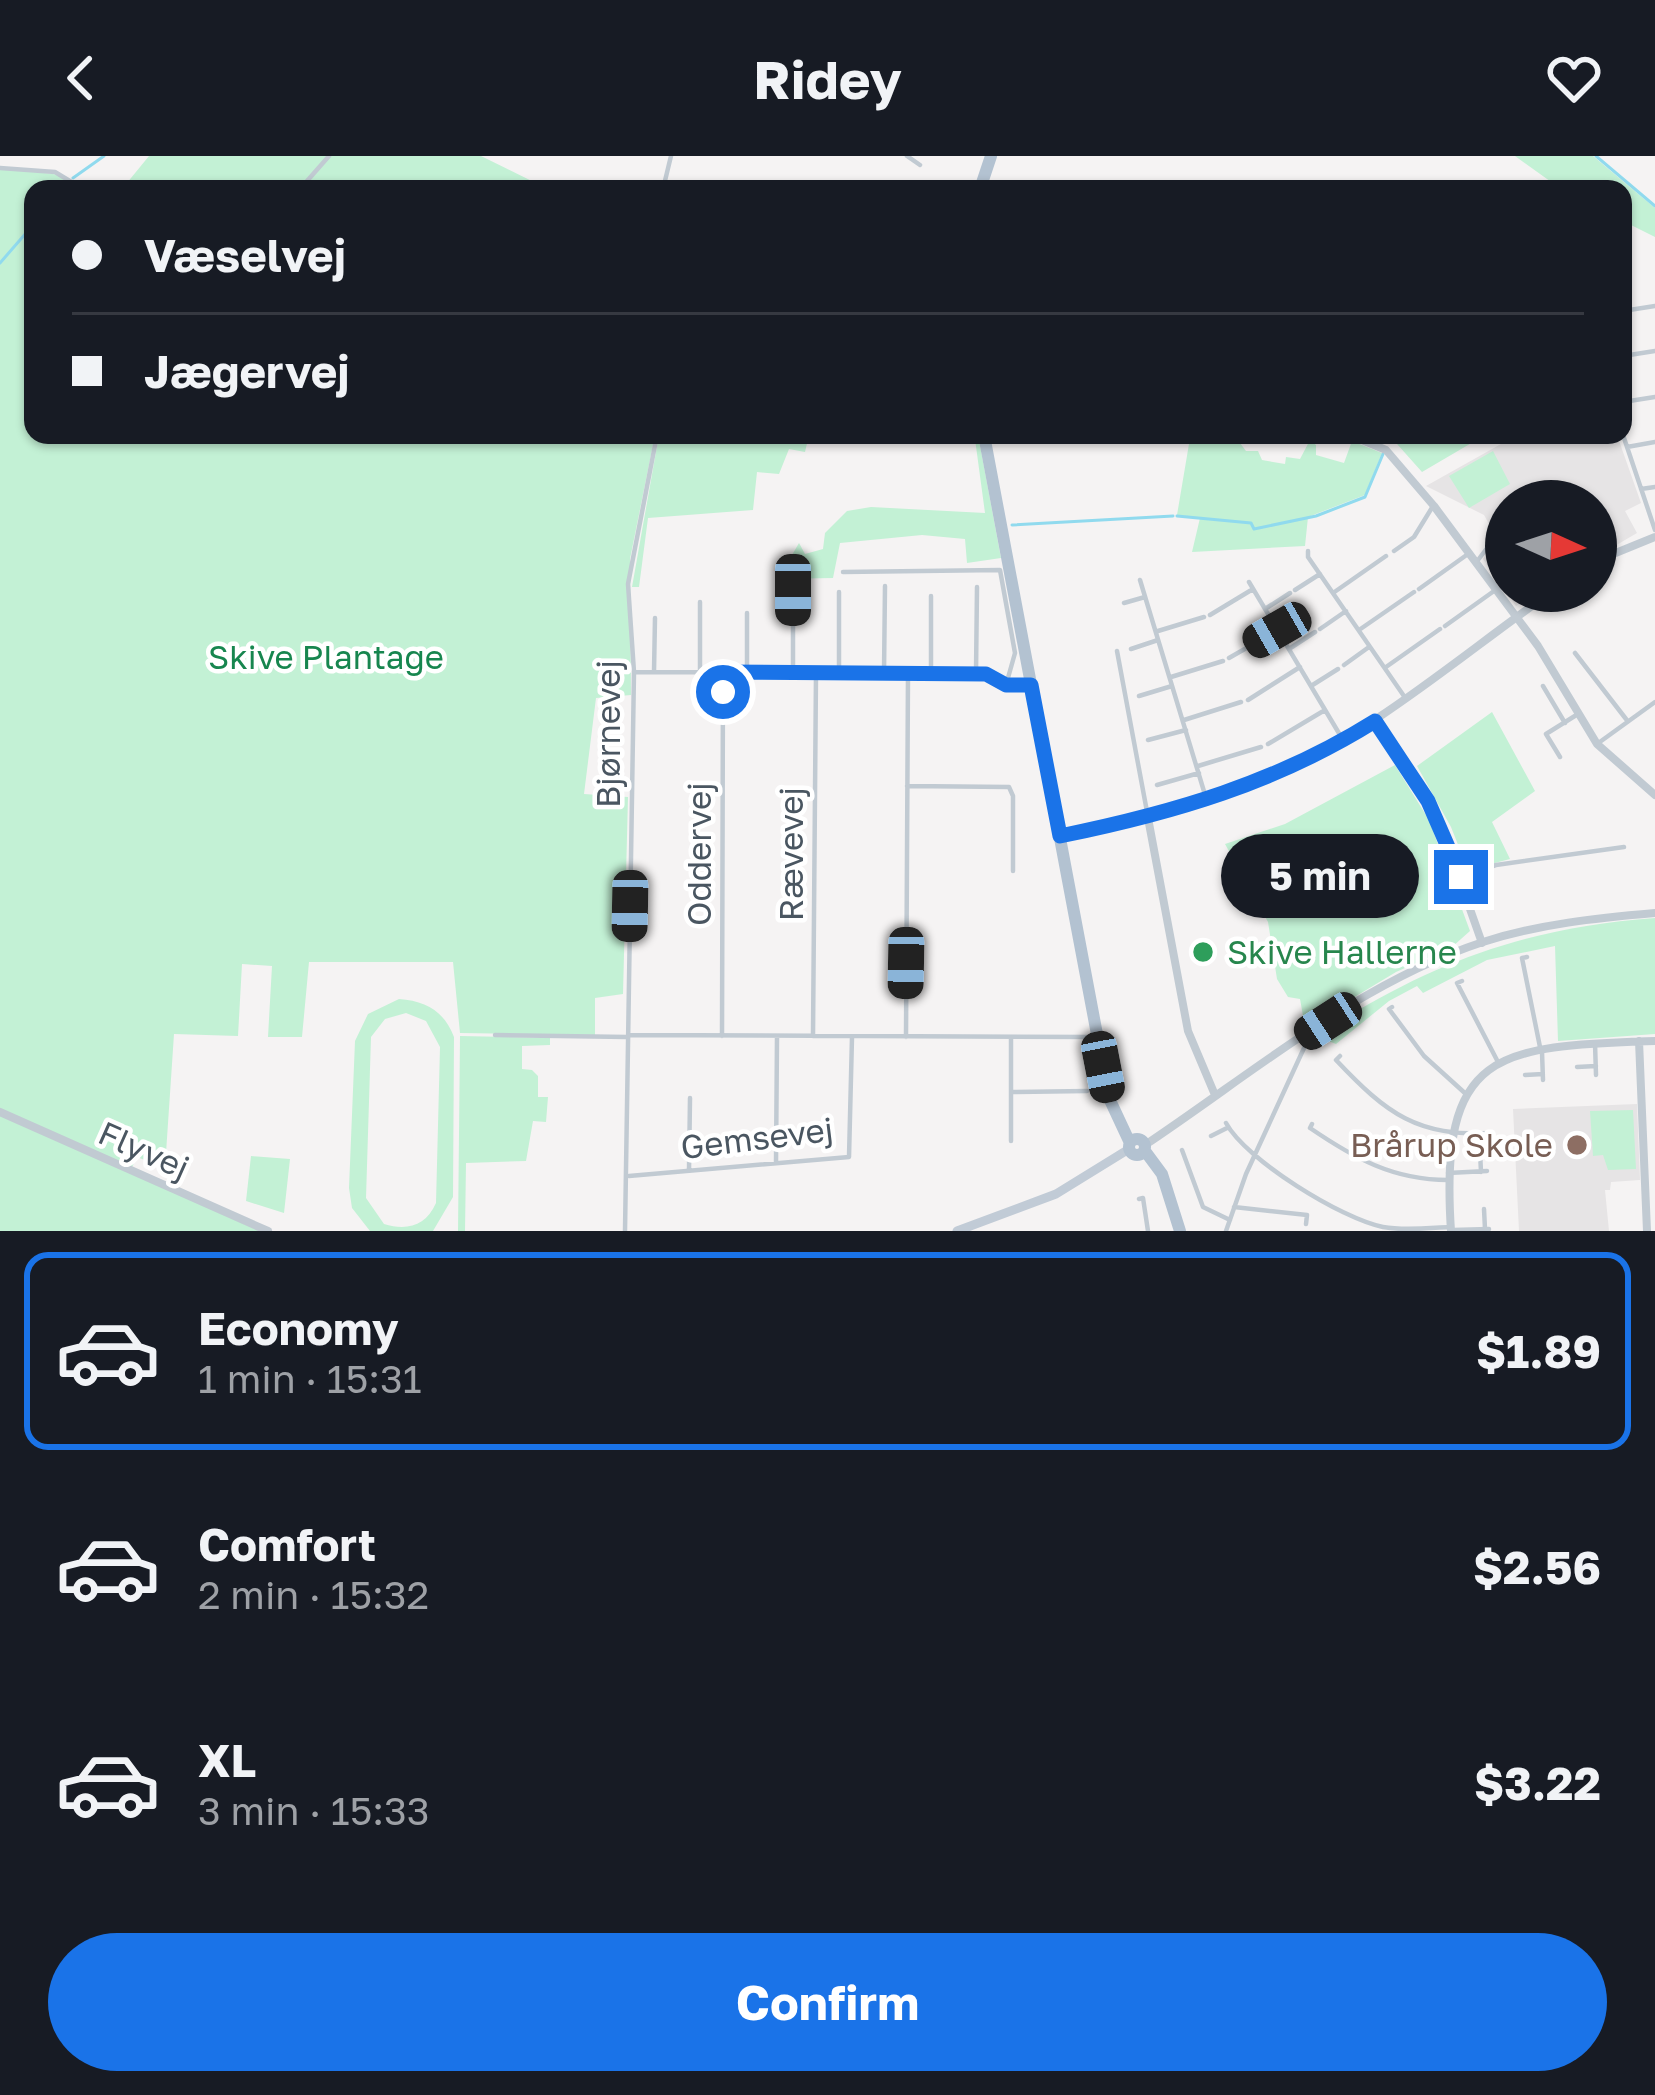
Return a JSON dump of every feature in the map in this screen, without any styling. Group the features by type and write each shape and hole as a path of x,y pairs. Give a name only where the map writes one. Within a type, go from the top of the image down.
{"main road":[{"path":"986,444 1112,1109 1121,1128 1163,1178 1180,1231"},
{"path":"957,1231 1056,1194 1138,1147"},
{"path":"972,1231 1046,1202 1138,1147"}],"street":[{"path":"308,180 329,156"},
{"path":"907,156 920,164"},
{"path":"0,168 56,172 69,180"},
{"path":"1627,447 1655,442"},
{"name":"Bjørnevej","path":"625,1231 634,672 628,584 655,444"},
{"path":"1373,444 1387,450 1485,571"},
{"path":"1617,551 1655,533 1626,444"},
{"path":"1641,489 1655,487"},
{"path":"1394,551 1414,537 1434,506"},
{"path":"1358,631 1485,545"},
{"path":"1308,551 1406,699"},
{"path":"1333,593 1386,556"},
{"path":"843,572 1000,570 1015,653 1006,685"},
{"path":"1265,609 1319,574"},
{"path":"1140,580 1208,801"},
{"path":"1156,632 1207,616 1251,585 1343,740"},
{"path":"884,673 885,586"},
{"path":"976,674 977,587"},
{"path":"793,590 793,673"},
{"path":"838,673 839,592"},
{"path":"931,596 931,673"},
{"path":"1124,603 1145,597"},
{"path":"1384,668 1485,597"},
{"path":"700,602 700,672"},
{"path":"1289,649 1346,611"},
{"path":"1514,612 1597,744 1655,795"},
{"path":"1060,836 1148,818 1277,775 1375,721 1524,612"},
{"path":"747,613 747,672"},
{"path":"654,672 655,618"},
{"path":"1169,677 1226,659 1277,630"},
{"path":"1131,649 1158,640"},
{"path":"1311,686 1370,647"},
{"path":"1117,651 1188,1031 1216,1095"},
{"path":"1575,653 1626,719"},
{"path":"1183,720 1245,701 1300,668"},
{"path":"634,672 976,674 1006,685 1031,685"},
{"name":"Oddervej","path":"722,1036 723,672"},
{"name":"Rævevej","path":"813,1036 816,673"},
{"path":"905,1037 908,673"},
{"path":"1138,696 1172,686"},
{"path":"1543,686 1565,722"},
{"path":"1597,744 1655,702"},
{"path":"1157,785 1264,746 1325,710"},
{"path":"1559,757 1546,734 1578,714"},
{"path":"1375,721 1428,801 1461,877 1482,943"},
{"path":"1148,740 1186,730"},
{"path":"907,787 1011,789 1012,871"},
{"path":"1461,877 1496,866 1624,848"},
{"path":"1138,1147 1391,982 1482,943 1571,922 1655,914"},
{"path":"1525,1075 1543,1077 1522,958 1527,957"},
{"path":"1462,981 1457,983 1499,1064"},
{"path":"1392,1006 1389,1009 1424,1056 1467,1095"},
{"path":"495,1035 1097,1036"},
{"name":"Gemsevej","path":"626,1176 849,1157 852,1036"},
{"path":"776,1164 777,1037"},
{"path":"1011,1038 1011,1141"},
{"path":"1640,1041 1650,1182 1647,1231"},
{"path":"1450,1230 1450,1136 1467,1095 1499,1064 1541,1047 1655,1041"},
{"path":"1577,1067 1596,1071 1595,1043"},
{"path":"1226,1231 1255,1153 1304,1048"},
{"path":"1340,1056 1336,1060 1379,1103 1417,1125 1450,1136 1493,1133"},
{"path":"1011,1092 1087,1091"},
{"path":"689,1171 690,1098"},
{"name":"Flyvej","path":"0,1112 268,1231"},
{"path":"1312,1124 1310,1128 1370,1165 1414,1178 1484,1171 1480,1152"},
{"path":"1211,1136 1227,1125 1255,1153 1305,1189 1364,1221 1402,1229 1487,1229 1484,1209"},
{"path":"1182,1150 1203,1207 1230,1220"},
{"path":"1138,1199 1143,1198 1148,1231"},
{"path":"1234,1207 1306,1215 1306,1224"}],"shaded area":[{"path":"1501,444 1620,444 1641,503 1625,511 1637,533 1617,545 1617,480 1485,480 1484,515 1426,486"},
{"name":"Brårup Skole","path":"1637,1104 1640,1180 1611,1182 1610,1190 1605,1190 1609,1231 1519,1231 1513,1109"}],"green space":[{"path":"149,156 481,156 530,180 129,180"},
{"path":"1515,156 1593,156 1622,180 1548,180"},
{"name":"Skive Plantage","path":"0,167 60,175 67,180 24,180 24,444 653,444 630,559 631,695 596,698 584,794 628,797 623,994 595,998 595,1035 460,1033 453,962 309,962 302,1037 268,1037 272,966 242,964 238,1036 174,1034 165,1168 137,1157 132,1167 0,1109"},
{"path":"1632,189 1655,208 1655,237 1632,226"},
{"path":"657,444 807,444 805,452 789,449 779,474 757,472 753,510 648,518 639,587 632,587"},
{"path":"976,444 980,444 1001,558 967,563 965,539 922,535 840,543 833,578 778,579 799,543 805,554 823,549 825,533 847,511 871,507 985,513"},
{"path":"1189,444 1241,444 1246,451 1258,451 1262,460 1285,464 1286,457 1300,459 1308,444 1316,445 1316,455 1344,463 1351,444 1382,453 1365,495 1308,517 1305,546 1192,552 1200,518 1177,515"},
{"path":"1397,444 1470,444 1422,472"},
{"path":"1493,451 1508,480 1485,480 1485,499 1469,508 1449,476"},
{"path":"1492,712 1535,791 1492,822 1510,859 1468,870 1451,827 1417,766"},
{"path":"1395,765 1429,820 1470,931 1452,947 1396,972 1305,1027 1300,999 1288,997 1277,979 1268,922 1225,844 1285,824"},
{"path":"1655,918 1655,1034 1558,1041 1555,946 1487,960 1423,993 1417,986 1389,1001 1336,1044 1316,1036 1397,989 1477,954 1561,931"},
{"path":"399,999 418,1002 439,1014 454,1037 453,1197 433,1231 370,1231 352,1208 355,1041 368,1014","holes":["406,1013 426,1021 440,1047 436,1203 421,1222 392,1226 384,1224 366,1198 371,1037 385,1019"]},
{"path":"460,1036 550,1038 550,1045 522,1046 522,1069 538,1076 538,1097 548,1097 546,1122 533,1121 526,1161 466,1163 465,1231 458,1231"},
{"path":"1633,1110 1636,1169 1608,1170 1603,1155 1593,1156 1590,1111"},
{"path":"0,1115 260,1231 0,1231"},
{"path":"251,1156 290,1159 284,1213 246,1201"}],"waterway":[{"path":"73,178 104,156"},
{"path":"1596,156 1624,180"},
{"path":"1632,187 1655,206"},
{"path":"0,263 24,235"},
{"path":"1177,516 1251,523 1254,529 1316,516 1365,497 1383,454"},
{"path":"1012,525 1173,516"}],"place":[{"name":"Skive Hallerne","path":"1203,952"},
{"name":"Brårup Skole","path":"1577,1145"}],"route":[{"path":"723,692 723,672 986,674 1006,685 1031,685 1060,836 1177,811 1240,790 1375,721 1428,801 1461,877"}]}
